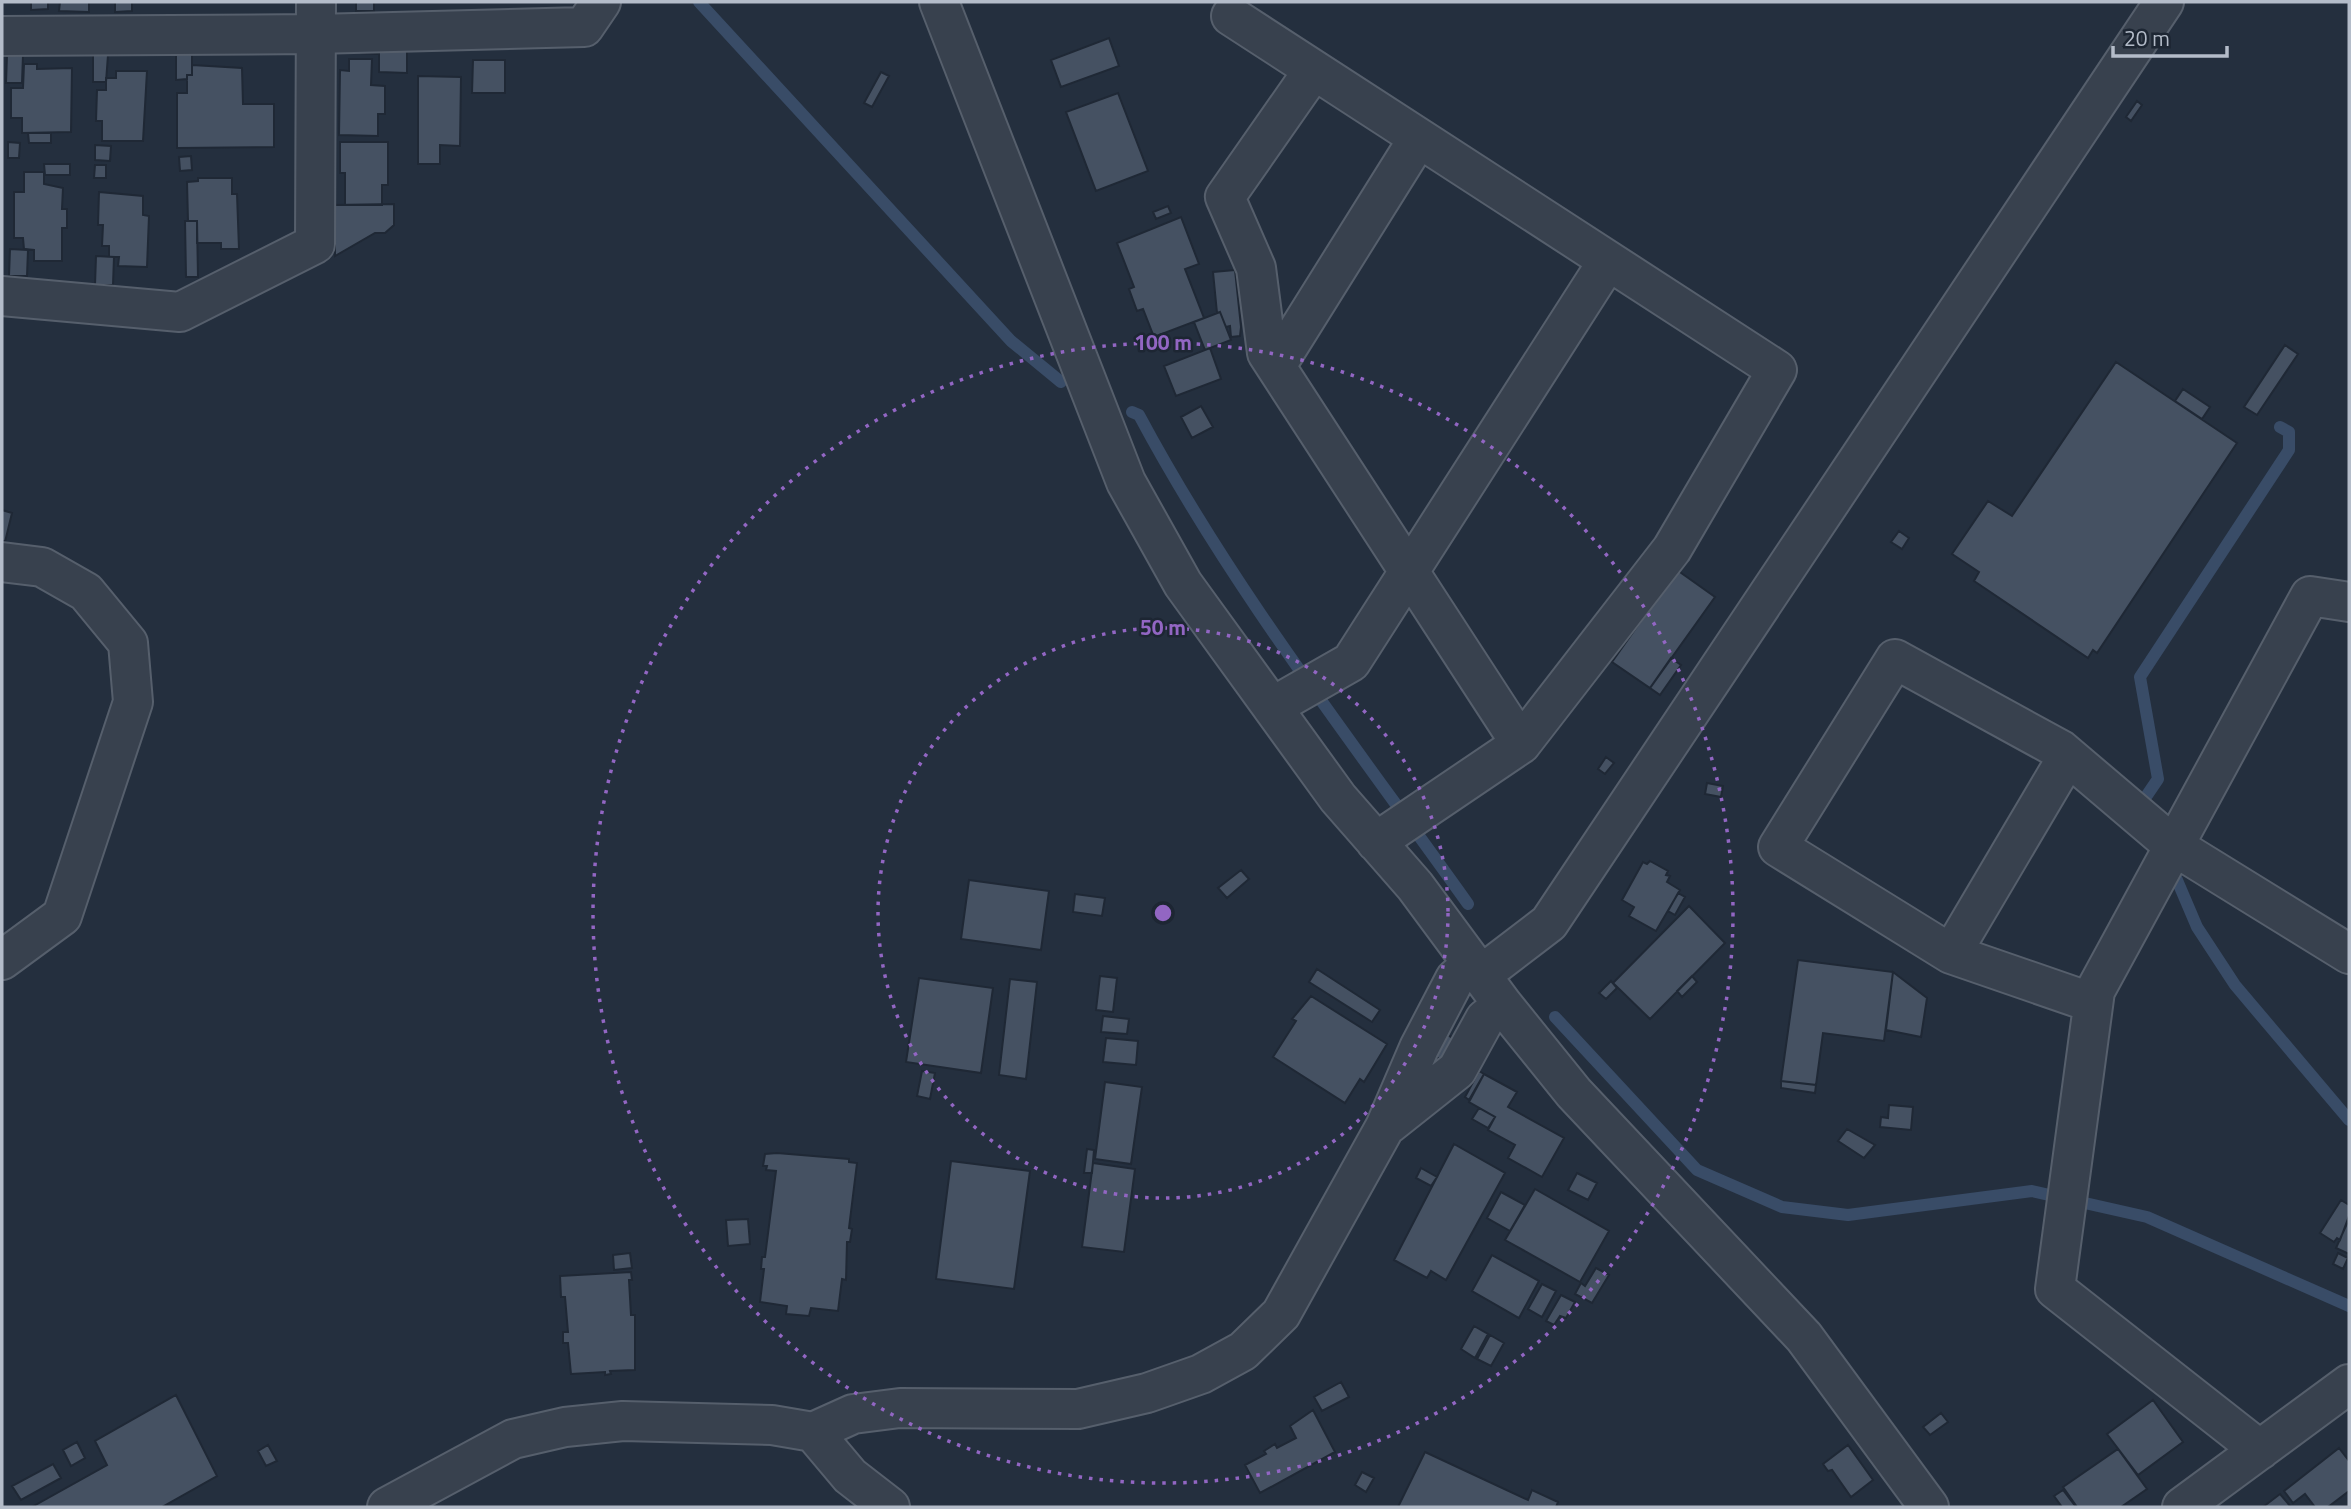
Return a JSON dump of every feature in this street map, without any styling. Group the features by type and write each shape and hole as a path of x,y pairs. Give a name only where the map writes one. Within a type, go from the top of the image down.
{"street":[{"path":"2,36 316,18 584,27 601,2"},
{"path":"939,2 1126,481 1182,584 1338,798 1415,886 1574,1093 1804,1336 1929,1507"},
{"path":"1385,1128 1457,1070 1485,1018 1486,981 1549,923 2164,2"},
{"path":"1231,16 1777,370 1672,549 1521,744 1376,842"},
{"path":"2,296 180,312 315,244 316,18"},
{"path":"1313,71 1225,197 1256,268 1267,353 1521,744"},
{"path":"1276,366 1418,139"},
{"path":"1272,707 1351,662 1608,261"},
{"path":"2,562 42,567 86,592 128,643 133,702 62,916 2,960"},
{"path":"2260,1450 2055,1289 2095,991 2310,596 2349,601"},
{"path":"2093,1003 1951,954 1778,847 1895,659 2068,756 2174,846 2349,954"},
{"path":"1951,954 2068,756"},
{"path":"387,1507 513,1439 565,1427 623,1421 772,1425 813,1432 853,1414 900,1408 1079,1409 1147,1393 1201,1374 1243,1351 1281,1314 1385,1128 1419,1048 1455,979 1486,981"},
{"path":"2182,1507 2349,1384"},
{"path":"813,1432 850,1476 890,1507"}],"building":[{"path":"31,2 48,2 48,9 31,10"},
{"path":"60,2 89,2 89,12 59,11"},
{"path":"115,2 132,2 132,11 115,12"},
{"path":"356,2 374,2 374,11 356,11"},
{"path":"1109,38 1119,66 1061,87 1051,60"},
{"path":"361,49 407,49 407,73 379,72 379,54 361,53"},
{"path":"176,52 192,52 192,75 187,75 187,79 176,80"},
{"path":"7,55 23,55 22,83 6,83"},
{"path":"93,55 108,55 106,82 93,82"},
{"path":"349,59 372,59 371,85 385,86 385,114 378,114 378,136 339,135 340,70 349,71"},
{"path":"473,60 505,60 505,93 472,93"},
{"path":"24,64 37,64 37,69 72,68 71,132 22,133 22,118 11,118 11,88 23,88"},
{"path":"192,65 242,68 243,104 274,104 274,147 177,148 177,93 187,93 187,75 192,75"},
{"path":"116,71 147,71 143,141 102,141 102,121 96,121 97,90 106,90 106,78 116,78"},
{"path":"881,72 889,76 872,107 864,103"},
{"path":"418,76 461,77 460,146 440,145 440,164 418,164"},
{"path":"1118,93 1148,171 1096,191 1066,112"},
{"path":"2137,101 2142,105 2131,121 2126,117"},
{"path":"28,133 51,133 51,143 29,143"},
{"path":"8,142 20,143 19,158 8,158"},
{"path":"340,142 388,142 388,185 382,185 382,205 345,205 345,173 340,173"},
{"path":"95,145 111,146 110,161 95,160"},
{"path":"191,156 192,170 180,171 179,157"},
{"path":"44,164 70,164 70,175 45,175"},
{"path":"95,165 106,165 106,178 94,178"},
{"path":"24,172 44,172 44,184 63,188 62,209 67,209 67,228 62,228 62,261 34,261 34,250 24,249 23,238 14,238 14,192 24,192"},
{"path":"198,178 232,178 232,194 237,194 239,249 221,249 221,243 197,243 197,221 188,221 187,182 198,181"},
{"path":"99,192 143,196 143,215 149,216 147,267 118,266 119,257 109,257 109,246 102,246 103,225 98,225"},
{"path":"394,204 394,225 385,233 375,233 335,256 335,205"},
{"path":"1168,206 1171,213 1156,219 1153,212"},
{"path":"1181,217 1199,264 1185,269 1204,318 1154,337 1143,309 1137,311 1129,289 1134,287 1117,243"},
{"path":"185,221 197,221 198,277 186,277"},
{"path":"10,249 28,250 27,276 9,276"},
{"path":"96,256 114,257 113,285 95,285"},
{"path":"1235,270 1241,327 1240,336 1231,337 1230,326 1226,327 1220,312 1217,313 1213,272"},
{"path":"1220,312 1231,340 1205,350 1194,322"},
{"path":"2285,345 2298,354 2257,415 2244,407"},
{"path":"1210,348 1221,379 1176,396 1164,366"},
{"path":"2116,362 2237,443 2097,653 2093,650 2088,658 1974,581 1979,572 1952,554 1988,501 2012,516"},
{"path":"2183,389 2210,407 2202,419 2175,401"},
{"path":"1201,406 1213,427 1192,438 1181,417"},
{"path":"2,510 12,513 5,542 2,541"},
{"path":"1899,531 1909,538 1902,549 1891,542"},
{"path":"1677,570 1715,597 1650,688 1612,662"},
{"path":"1671,658 1681,665 1660,695 1650,688"},
{"path":"1606,757 1614,763 1605,774 1598,769"},
{"path":"1707,783 1723,786 1721,797 1705,794"},
{"path":"1650,861 1668,871 1666,875 1670,876 1667,882 1680,890 1656,931 1629,916 1634,907 1622,900 1643,862 1647,864"},
{"path":"1241,870 1249,879 1227,898 1218,888"},
{"path":"969,880 1049,891 1041,950 961,939"},
{"path":"1678,893 1685,897 1675,915 1668,911"},
{"path":"1075,894 1105,898 1102,916 1073,912"},
{"path":"1689,906 1725,943 1650,1019 1613,983"},
{"path":"1798,960 1893,972 1884,1041 1823,1033 1816,1085 1781,1081"},
{"path":"1317,969 1380,1010 1372,1022 1309,982"},
{"path":"1893,972 1927,998 1921,1037 1886,1030"},
{"path":"1100,976 1117,978 1113,1012 1096,1010"},
{"path":"1692,976 1697,982 1682,997 1677,991"},
{"path":"919,978 993,988 981,1073 906,1062"},
{"path":"1010,979 1037,982 1026,1079 999,1075"},
{"path":"1611,981 1617,988 1606,999 1599,993"},
{"path":"1311,996 1387,1044 1364,1082 1360,1079 1345,1103 1273,1057 1296,1021 1292,1019"},
{"path":"1103,1016 1129,1019 1127,1034 1101,1032"},
{"path":"1442,1032 1455,1039 1443,1061 1430,1053"},
{"path":"1106,1038 1138,1041 1136,1065 1103,1062"},
{"path":"922,1071 935,1073 930,1099 917,1096"},
{"path":"1479,1071 1484,1074 1469,1100 1465,1097"},
{"path":"1484,1074 1517,1092 1508,1107 1564,1138 1542,1177 1508,1158 1515,1145 1488,1130 1495,1117 1469,1102"},
{"path":"1781,1081 1816,1085 1815,1093 1781,1088"},
{"path":"1105,1082 1142,1087 1131,1164 1095,1159"},
{"path":"1889,1105 1913,1107 1911,1130 1880,1127 1881,1117 1888,1118"},
{"path":"1479,1108 1495,1117 1488,1128 1472,1119"},
{"path":"1847,1129 1875,1145 1864,1158 1838,1141"},
{"path":"1454,1144 1505,1173 1446,1280 1431,1271 1427,1278 1394,1260"},
{"path":"1087,1149 1094,1150 1092,1173 1084,1173"},
{"path":"765,1154 849,1159 849,1162 857,1163 849,1228 852,1229 850,1242 847,1242 846,1280 842,1279 838,1311 811,1308 809,1316 786,1314 787,1306 760,1302 764,1269 761,1269 762,1257 765,1257 776,1171 766,1170 767,1166 763,1166"},
{"path":"951,1161 1030,1171 1014,1289 936,1279"},
{"path":"1093,1163 1135,1169 1124,1252 1082,1247"},
{"path":"1421,1168 1437,1177 1431,1186 1416,1178"},
{"path":"1577,1173 1597,1183 1588,1200 1568,1190"},
{"path":"1535,1189 1609,1231 1580,1282 1505,1240"},
{"path":"1501,1192 1525,1205 1510,1231 1487,1218"},
{"path":"2341,1200 2349,1205 2349,1216 2340,1240 2337,1238 2334,1242 2320,1233"},
{"path":"748,1219 750,1244 728,1246 726,1220"},
{"path":"2349,1219 2349,1254 2336,1248"},
{"path":"630,1253 632,1268 614,1270 613,1255"},
{"path":"2338,1253 2348,1258 2343,1269 2333,1264"},
{"path":"1492,1255 1539,1281 1519,1318 1472,1291"},
{"path":"1596,1268 1609,1275 1592,1303 1575,1294 1581,1283 1585,1286"},
{"path":"631,1272 632,1280 629,1280 631,1315 635,1315 635,1370 610,1371 611,1374 605,1375 605,1372 571,1374 568,1343 563,1343 563,1332 568,1332 560,1276"},
{"path":"1542,1284 1556,1291 1542,1317 1528,1309"},
{"path":"1561,1295 1575,1302 1566,1318 1560,1316 1554,1325 1546,1321"},
{"path":"1474,1326 1488,1334 1475,1358 1461,1349"},
{"path":"1490,1335 1504,1343 1491,1366 1477,1359"},
{"path":"1341,1382 1349,1397 1322,1411 1314,1397"},
{"path":"176,1395 217,1476 162,1507 32,1507 107,1465 95,1441"},
{"path":"2153,1400 2183,1442 2138,1475 2107,1434"},
{"path":"1313,1410 1335,1452 1260,1493 1245,1465 1266,1454 1264,1451 1275,1444 1277,1448 1296,1438 1290,1426"},
{"path":"1941,1413 1948,1422 1930,1435 1923,1427"},
{"path":"77,1442 85,1458 71,1466 63,1450"},
{"path":"268,1445 277,1461 266,1466 258,1451"},
{"path":"1848,1445 1873,1480 1851,1497 1832,1470 1828,1471 1823,1464"},
{"path":"2339,1448 2349,1461 2349,1491 2328,1507 2315,1507 2305,1494 2293,1503 2284,1491"},
{"path":"2118,1449 2147,1489 2121,1507 2077,1507 2063,1487"},
{"path":"1425,1452 1528,1500 1532,1490 1558,1502 1556,1507 1398,1507"},
{"path":"53,1464 61,1478 21,1500 12,1486"},
{"path":"1362,1472 1374,1478 1366,1492 1355,1485"},
{"path":"2063,1490 2076,1507 2062,1507 2054,1496"},
{"path":"2280,1494 2291,1507 2263,1507"}],"waterway":[{"path":"699,2 1011,341 1061,382"},
{"path":"1132,412 1139,415 1175,479 1254,604 1468,904"},
{"path":"2147,811 2143,801 2158,779 2140,677 2289,450 2289,432 2280,427"},
{"path":"2171,866 2197,927 2235,985 2349,1120"},
{"path":"1555,1017 1697,1170 1782,1207 1848,1215 2032,1191 2147,1217 2349,1306"}]}
